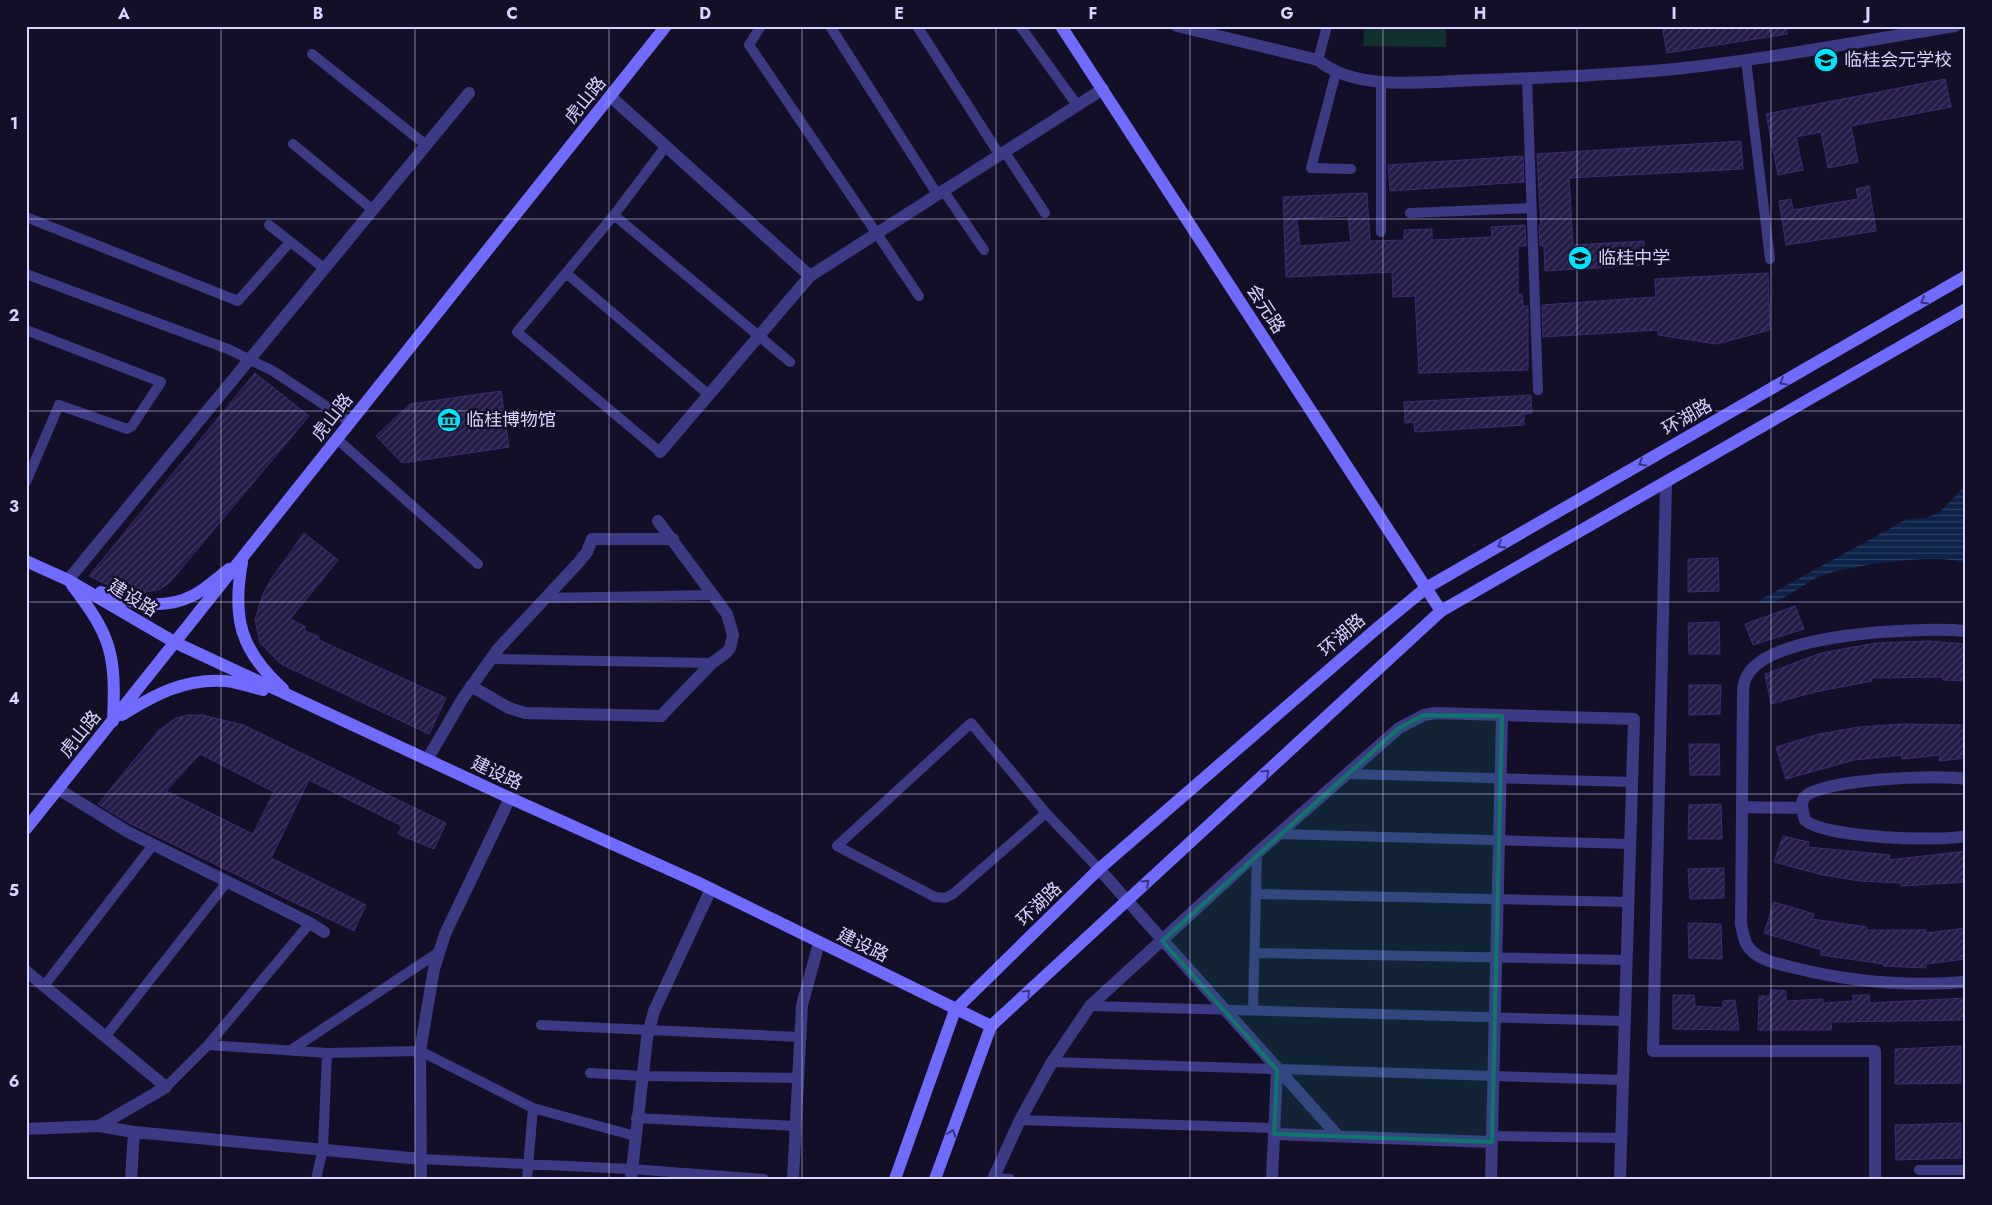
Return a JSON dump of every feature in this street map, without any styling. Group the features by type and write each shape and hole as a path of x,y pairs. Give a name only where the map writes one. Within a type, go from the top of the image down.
{"street":[{"name":"虎山路","path":"26,829 176,644 350,422 666,26"},
{"name":"会元路","path":"1061,26 1441,610"},
{"path":"1177,26 1318,60 1336,72 1381,82 1527,78 1674,69 1746,60 1955,26"},
{"path":"660,452 810,276 1103,89"},
{"path":"68,580 469,93"},
{"path":"610,96 810,276"},
{"name":"环湖路","path":"895,1179 955,1010 1100,870 1375,630 1426,588 1966,276"},
{"path":"935,1179 991,1026 1441,610 1966,309"},
{"path":"1666,482 1653,1051 1875,1051 1875,1179"},
{"path":"471,686 509,708 525,713 662,716 712,663 730,648 733,635 727,614 658,521"},
{"path":"427,760 471,686 491,659 583,557 592,539 673,539"},
{"path":"68,580 128,602 161,606 194,595 242,559"},
{"path":"242,559 237,587 238,613 245,639 261,669 292,698"},
{"name":"建设路","path":"26,561 68,580 176,644 711,889 991,1026"},
{"path":"68,580 89,608 107,638 113,660 115,685 114,721"},
{"path":"1966,631 1892,631 1826,639 1789,648 1756,665 1747,675 1743,687 1741,924 1746,943 1751,951 1775,963 1842,979 1895,985 1966,982"},
{"path":"114,721 144,701 182,684 225,681 292,698"},
{"path":"993,1178 1020,1120 1052,1062 1090,1006 1257,853 1399,728 1424,716 1436,713 1634,719 1620,1179"},
{"path":"1491,1179 1502,716"},
{"path":"1966,779 1916,776 1867,780 1812,792 1804,798 1802,808 1805,820 1813,825 1868,836 1917,840 1966,836"},
{"path":"58,789 104,818 153,845 310,923 324,932"},
{"path":"421,1179 420,1051 434,969 445,934 510,798"},
{"path":"1742,807 1802,808"},
{"path":"1100,870 1223,1010 1338,1136"},
{"path":"631,1174 636,1118 648,1031 660,996 711,889"},
{"path":"793,1179 802,1005 819,942"},
{"path":"26,971 166,1087 99,1126"},
{"path":"1272,1179 1277,1070"},
{"path":"26,1130 99,1126 134,1132 323,1148 421,1159"},
{"path":"1274,1131 1338,1136 1492,1140"},
{"path":"131,1179 134,1132"}],"lane":[{"path":"761,26 749,45 919,296"},
{"path":"830,26 940,192 984,250"},
{"path":"917,26 1045,213"},
{"path":"1020,26 1076,105"},
{"path":"1318,60 1327,26"},
{"path":"312,54 426,145"},
{"path":"1746,60 1770,259"},
{"path":"1336,72 1311,168 1351,169"},
{"path":"1527,78 1538,390"},
{"path":"1380,232 1381,82"},
{"path":"293,144 373,210"},
{"path":"660,452 517,332 614,216 666,146"},
{"path":"1410,213 1531,208"},
{"path":"614,216 790,362"},
{"path":"26,218 238,302 290,242"},
{"path":"269,225 325,269"},
{"path":"566,273 709,394"},
{"path":"26,274 251,359 350,422"},
{"path":"26,330 161,382 132,426 127,429 59,405 26,482"},
{"path":"337,439 478,564"},
{"path":"544,598 714,595"},
{"path":"491,659 712,663"},
{"path":"1046,813 953,894 945,898 934,897 837,846 970,723 1046,813 1100,870"},
{"path":"1347,774 1501,780 1632,782"},
{"path":"1279,834 1630,844"},
{"path":"44,986 153,845"},
{"path":"1253,1010 1257,853"},
{"path":"105,1037 227,882"},
{"path":"1257,894 1628,902"},
{"path":"166,1087 208,1045 310,923"},
{"path":"291,1050 439,952"},
{"path":"1255,953 1626,960"},
{"path":"1090,1006 1624,1021"},
{"path":"541,1025 800,1037"},
{"path":"208,1045 327,1053 420,1051 533,1108 634,1136"},
{"path":"316,1179 323,1148 327,1053"},
{"path":"1052,1062 1623,1080"},
{"path":"590,1073 642,1076 798,1078"},
{"path":"527,1179 533,1108"},
{"path":"636,1118 796,1126"},
{"path":"1020,1120 1274,1131"},
{"path":"1492,1140 1621,1138"},
{"path":"421,1159 528,1164 631,1174 764,1179"},
{"path":"1919,1170 1966,1170"},
{"path":"993,1178 1010,1179"}],"highlighted area":[{"path":"1424,715 1502,716 1492,1142 1274,1134 1277,1070 1162,941 1399,728"}],"green space":[{"path":"1364,26 1446,26 1446,47 1363,46"}],"water":[{"path":"1966,485 1966,564 1954,560 1937,559 1868,565 1828,573 1816,578 1780,600 1765,603 1758,601 1907,519 1925,518 1940,512"}],"building":[{"path":"1662,26 1787,26 1787,34 1667,53"},
{"path":"1945,79 1951,107 1851,126 1858,162 1828,168 1821,132 1796,137 1803,170 1778,175 1766,114"},
{"path":"1741,141 1743,169 1569,178 1573,245 1644,241 1644,265 1545,271 1544,245 1540,246 1539,225 1541,225 1537,154"},
{"path":"1523,156 1524,182 1390,191 1388,165"},
{"path":"1869,186 1876,231 1786,245 1779,201 1791,199 1793,210 1858,199 1856,189"},
{"path":"1367,193 1370,241 1404,240 1404,230 1432,229 1432,240 1492,237 1491,227 1525,225 1526,246 1518,246 1518,295 1522,294 1523,306 1528,306 1528,370 1419,373 1415,296 1393,297 1392,272 1286,277 1283,197","holes":["1348,216 1351,242 1300,246 1297,219"]},
{"path":"1768,273 1770,330 1716,344 1658,335 1658,330 1543,337 1542,305 1656,297 1655,279"},
{"path":"255,373 309,416 170,582 160,589 137,594 112,587 89,576"},
{"name":"临桂博物馆","path":"501,391 509,447 402,463 376,436 410,404"},
{"path":"1531,395 1532,413 1524,414 1524,425 1415,432 1414,422 1405,423 1404,402"},
{"path":"304,533 338,560 290,619 306,627 304,630 319,637 319,640 446,698 429,734 281,664 260,643 255,620 263,594"},
{"path":"1718,558 1719,591 1688,592 1688,559"},
{"path":"1795,606 1804,629 1753,645 1745,624"},
{"path":"1719,622 1720,654 1689,654 1688,623"},
{"path":"1928,641 1966,644 1966,681 1943,680 1943,677 1871,678 1872,681 1815,692 1771,704 1765,674 1821,653 1876,643"},
{"path":"1689,685 1721,685 1720,714 1689,715"},
{"path":"188,715 202,715 243,725 446,823 434,849 398,834 402,826 309,780 271,858 366,905 354,931 131,824 98,804 159,730 176,718","holes":["200,754 274,792 253,834 166,791"]},
{"path":"1902,724 1966,725 1966,758 1939,761 1940,755 1902,759 1902,755 1854,760 1786,779 1776,747 1819,734 1859,727"},
{"path":"1689,744 1719,744 1720,775 1690,775"},
{"path":"1721,804 1722,839 1688,839 1689,805"},
{"path":"1783,836 1809,842 1808,847 1890,855 1889,860 1966,851 1966,882 1901,886 1901,883 1860,881 1823,875 1774,862"},
{"path":"1724,868 1724,898 1690,899 1688,869"},
{"path":"1774,902 1814,914 1812,919 1867,927 1866,930 1926,930 1926,933 1966,928 1966,959 1926,964 1926,968 1883,966 1884,964 1820,955 1822,950 1764,933"},
{"path":"1688,923 1721,924 1722,959 1689,958"},
{"path":"1771,990 1786,991 1786,1001 1823,999 1823,1003 1853,1001 1853,995 1869,995 1870,1003 1966,998 1966,1020 1831,1022 1832,1030 1758,1030 1759,996 1769,996"},
{"path":"1673,995 1694,995 1695,1006 1723,1008 1723,1001 1735,1000 1739,1030 1673,1029"},
{"path":"1961,1046 1961,1083 1895,1084 1895,1049"},
{"path":"1961,1123 1961,1158 1896,1160 1895,1125"}],"place":[{"name":"临桂会元学校","path":"1826,60"},
{"name":"临桂中学","path":"1580,258"},
{"name":"临桂博物馆","path":"449,420"}]}
